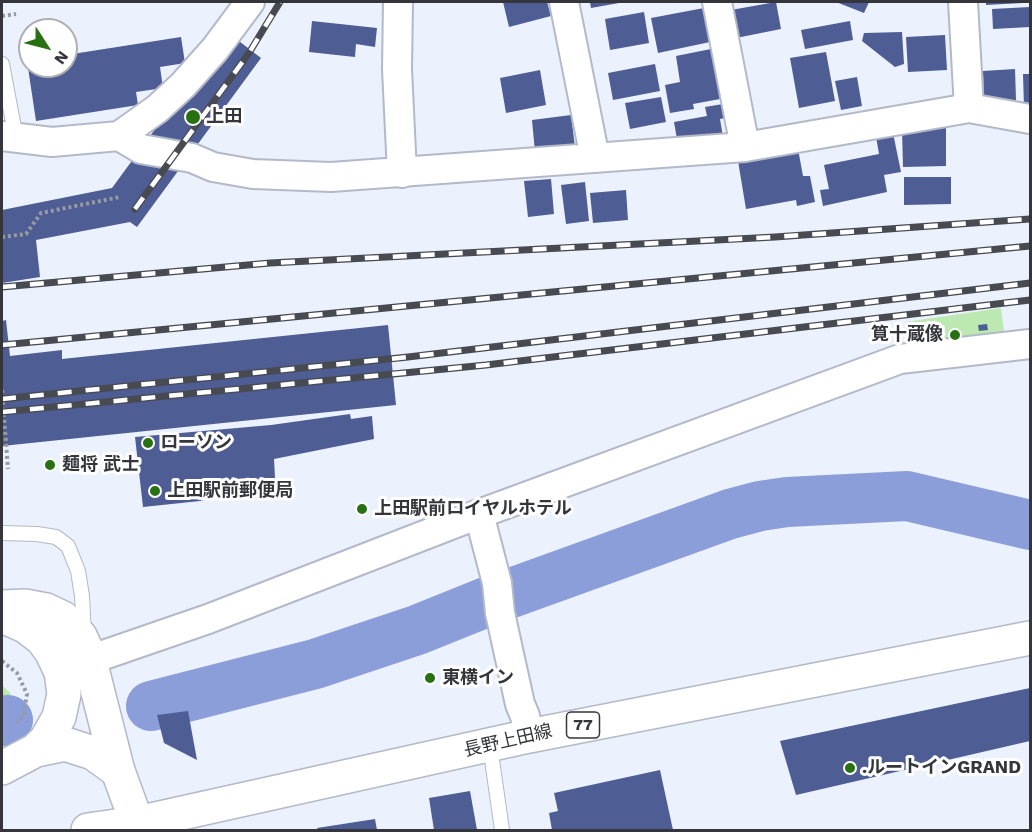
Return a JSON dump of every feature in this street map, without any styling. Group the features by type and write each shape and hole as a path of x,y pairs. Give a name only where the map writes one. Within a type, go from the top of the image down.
{"main road":[{"path":"2,607 36,607 55,614 71,625 87,652 118,771 138,827"},
{"path":"2,616 25,626 42,639 51,651 61,672 64,694 59,717 46,740 25,740"},
{"name":"長野上田線","path":"88,831 138,827 529,736 1030,638"},
{"path":"25,740 83,745 94,737 100,727 103,713"},
{"path":"2,768 25,740"},
{"path":"75,746 93,753 118,771"}],"street":[{"path":"9,137 52,142 119,136 157,109 183,85 215,49 250,2"},
{"path":"398,2 397,69 402,173"},
{"path":"564,2 595,158"},
{"path":"717,2 745,147"},
{"path":"963,2 969,108"},
{"path":"119,136 141,149 192,158 213,167 253,174 331,177 745,147 969,108 1030,119"},
{"path":"87,652 208,619 479,514 900,359 1030,344"},
{"path":"479,514 497,583 500,613 529,736"}],"lane":[{"path":"2,64 9,137"},
{"path":"2,533 56,537 68,546 74,558 81,588 87,652"},
{"path":"490,746 502,831"}],"path":[{"path":"2,16 16,14"},
{"path":"2,237 26,234 41,213 120,197"},
{"path":"2,390 8,469"},
{"path":"2,661 17,673 27,694 24,712 25,740"}],"green space":[{"path":"1001,308 1004,332 908,346 905,322"},
{"path":"2,685 11,694 11,714 2,734"}],"building":[{"path":"503,2 547,2 551,16 509,27"},
{"path":"590,2 619,2 619,3 591,8"},
{"path":"776,2 781,29 736,38 731,10"},
{"path":"836,2 869,2 864,13"},
{"path":"986,2 1023,2 1023,3 986,5"},
{"path":"1030,7 1030,27 993,29 992,9"},
{"path":"704,8 710,42 658,53 651,18"},
{"path":"644,12 649,43 610,50 605,19"},
{"path":"312,21 377,28 375,47 356,44 355,57 309,52"},
{"path":"850,21 853,40 805,49 801,30"},
{"path":"902,32 904,64 895,67 862,41 864,33"},
{"path":"945,35 947,70 908,72 906,37"},
{"path":"181,37 185,63 160,67 163,88 136,92 138,105 36,121 30,78 78,78 78,53"},
{"path":"235,38 261,58 137,227 130,222 36,240 40,277 2,283 2,210 112,188 161,121"},
{"path":"711,49 720,99 693,104 694,109 670,113 665,85 680,82 676,56"},
{"path":"826,52 835,101 799,108 790,58"},
{"path":"655,64 660,91 613,100 608,73"},
{"path":"1015,69 1016,100 984,102 983,71"},
{"path":"540,70 546,105 506,113 500,78"},
{"path":"1023,74 1030,74 1030,107 1024,107"},
{"path":"857,77 862,106 841,110 835,81"},
{"path":"661,97 666,122 630,129 625,103"},
{"path":"723,104 725,118 720,119 723,137 678,145 674,122 707,116 705,107"},
{"path":"571,115 575,147 535,152 532,120"},
{"path":"946,128 946,166 903,167 902,129"},
{"path":"893,133 901,172 884,175 887,192 823,206 820,190 829,189 824,165 879,154 876,137"},
{"path":"798,149 803,176 810,176 815,202 797,206 796,200 746,209 738,161"},
{"path":"904,177 951,177 951,204 904,205"},
{"path":"551,179 554,214 528,217 524,181"},
{"path":"585,182 589,221 566,224 561,185"},
{"path":"626,190 628,220 593,223 590,193"},
{"path":"6,320 10,356 62,350 62,359 388,325 396,405 2,446 2,321"},
{"path":"987,324 988,330 979,331 978,325"},
{"path":"350,414 351,419 372,416 374,439 274,459 275,478 200,501 143,507 135,437 271,425"},
{"name":".ルートインGRAND","path":"1030,688 1030,741 796,795 780,741"},
{"path":"188,711 197,760 164,743 157,715"},
{"path":"660,770 673,830 552,830 549,813 558,811 554,793"},
{"path":"470,791 477,830 434,830 429,798"},
{"path":"375,819 377,830 318,830 317,828"}],"waterway":[{"path":"151,706 315,664 417,630 489,601 730,514 760,506 787,502 907,496 1030,525"},
{"path":"2,721 8,720"}],"railway":[{"path":"135,209 249,53 280,2"},
{"path":"2,287 270,263 775,237 1030,219"},
{"path":"2,345 1030,246"},
{"path":"2,399 408,357 1030,283"},
{"path":"2,412 486,365 1030,300"}],"place":[{"name":"上田","path":"193,117"},
{"name":"筧十蔵像","path":"955,335"},
{"name":"ローソン","path":"148,443"},
{"name":"麺将 武士","path":"50,465"},
{"name":"上田駅前郵便局","path":"155,491"},
{"name":"上田駅前ロイヤルホテル","path":"362,509"},
{"name":"東横イン","path":"430,678"},
{"name":".ルートインGRAND","path":"850,768"}]}
